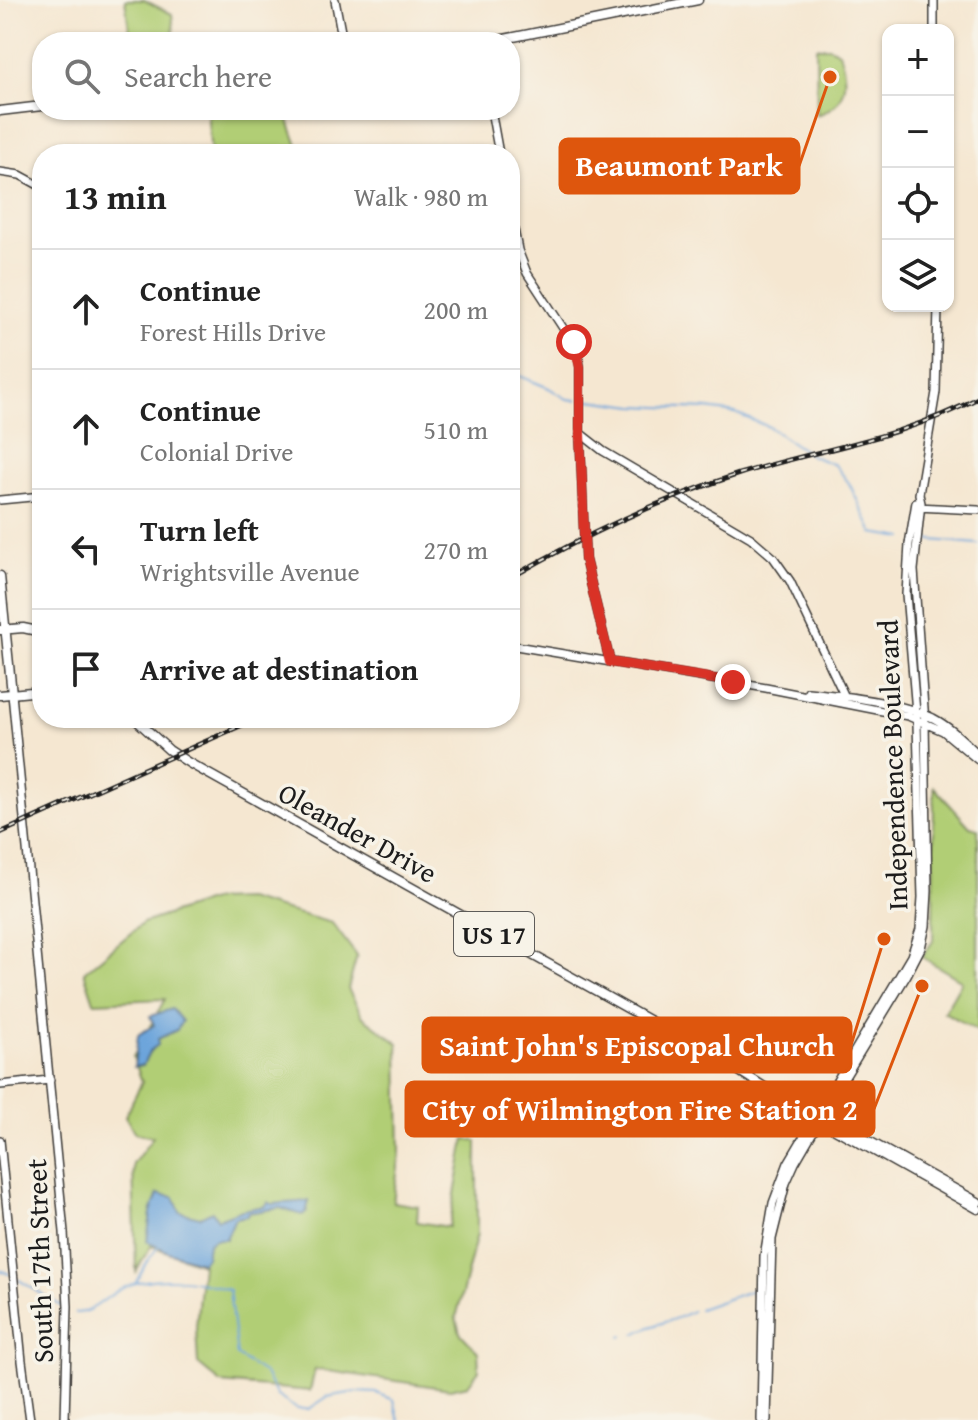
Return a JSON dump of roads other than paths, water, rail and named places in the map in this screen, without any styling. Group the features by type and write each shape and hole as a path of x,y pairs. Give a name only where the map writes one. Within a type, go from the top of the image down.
{"main road":[{"path":"335,0 341,32"},
{"path":"520,36 698,0"},
{"path":"934,0 934,24"},
{"path":"0,111 32,107"},
{"path":"493,120 497,144"},
{"path":"0,172 20,175 32,182"},
{"path":"520,255 527,273 578,351 585,559 610,662"},
{"path":"938,312 936,392 918,503 978,508"},
{"path":"580,433 603,451 751,538 773,557 790,581 845,697"},
{"path":"0,500 32,497"},
{"name":"Independence Boulevard","path":"918,503 909,544 906,594 914,690 921,717"},
{"name":"Independence Boulevard","path":"761,1420 764,1256 768,1225 780,1182 907,975 925,933 928,901 914,570 918,503"},
{"name":"South 17th Street","path":"0,576 3,630 16,694 68,1294 65,1420"},
{"path":"3,630 32,630"},
{"path":"520,647 921,717 978,760"},
{"path":"766,688 845,697 904,709 948,728 978,754"},
{"path":"904,709 912,704 914,690"},
{"path":"0,695 32,692"},
{"name":"Oleander Drive","path":"145,728 189,763 779,1091 978,1209"},
{"path":"0,1085 50,1080"},
{"name":"Independence Boulevard","path":"767,1420 772,1239 779,1204 793,1167 819,1116"},
{"name":"Oleander Drive","path":"819,1116 978,1202"},
{"path":"0,1140 30,1420"},
{"path":"764,1256 770,1290"}],"water":[{"path":"172,1009 182,1021 177,1030 158,1039 158,1045 150,1051 143,1065 134,1067 138,1035 154,1025 150,1016"},
{"path":"158,1194 174,1197 180,1212 200,1217 212,1211 218,1219 265,1206 268,1202 309,1201 306,1213 302,1215 280,1208 235,1218 226,1239 214,1239 208,1244 206,1257 201,1262 168,1252 147,1241 151,1212"}],"waterway":[{"path":"520,376 567,399 576,400"},
{"path":"583,399 735,413 769,427 812,456 835,465 849,483 873,533 904,538"},
{"path":"921,539 978,544"},
{"path":"136,1282 158,1247"},
{"path":"0,1270 9,1274"},
{"path":"19,1280 64,1308"},
{"path":"75,1313 87,1311 119,1290 145,1281 188,1280 229,1290 237,1356 265,1374 277,1396 297,1409 309,1409 327,1397 355,1392 377,1393 394,1400 399,1420"},
{"path":"699,1309 756,1289"},
{"path":"635,1334 692,1311"}],"railway":[{"path":"520,572 650,507 739,474 891,433 978,398"},
{"path":"0,833 236,728"}],"place":[{"name":"Beaumont Park","path":"830,77"},
{"name":"Saint John's Episcopal Church","path":"884,939"},
{"name":"City of Wilmington Fire Station 2","path":"922,986"}]}
